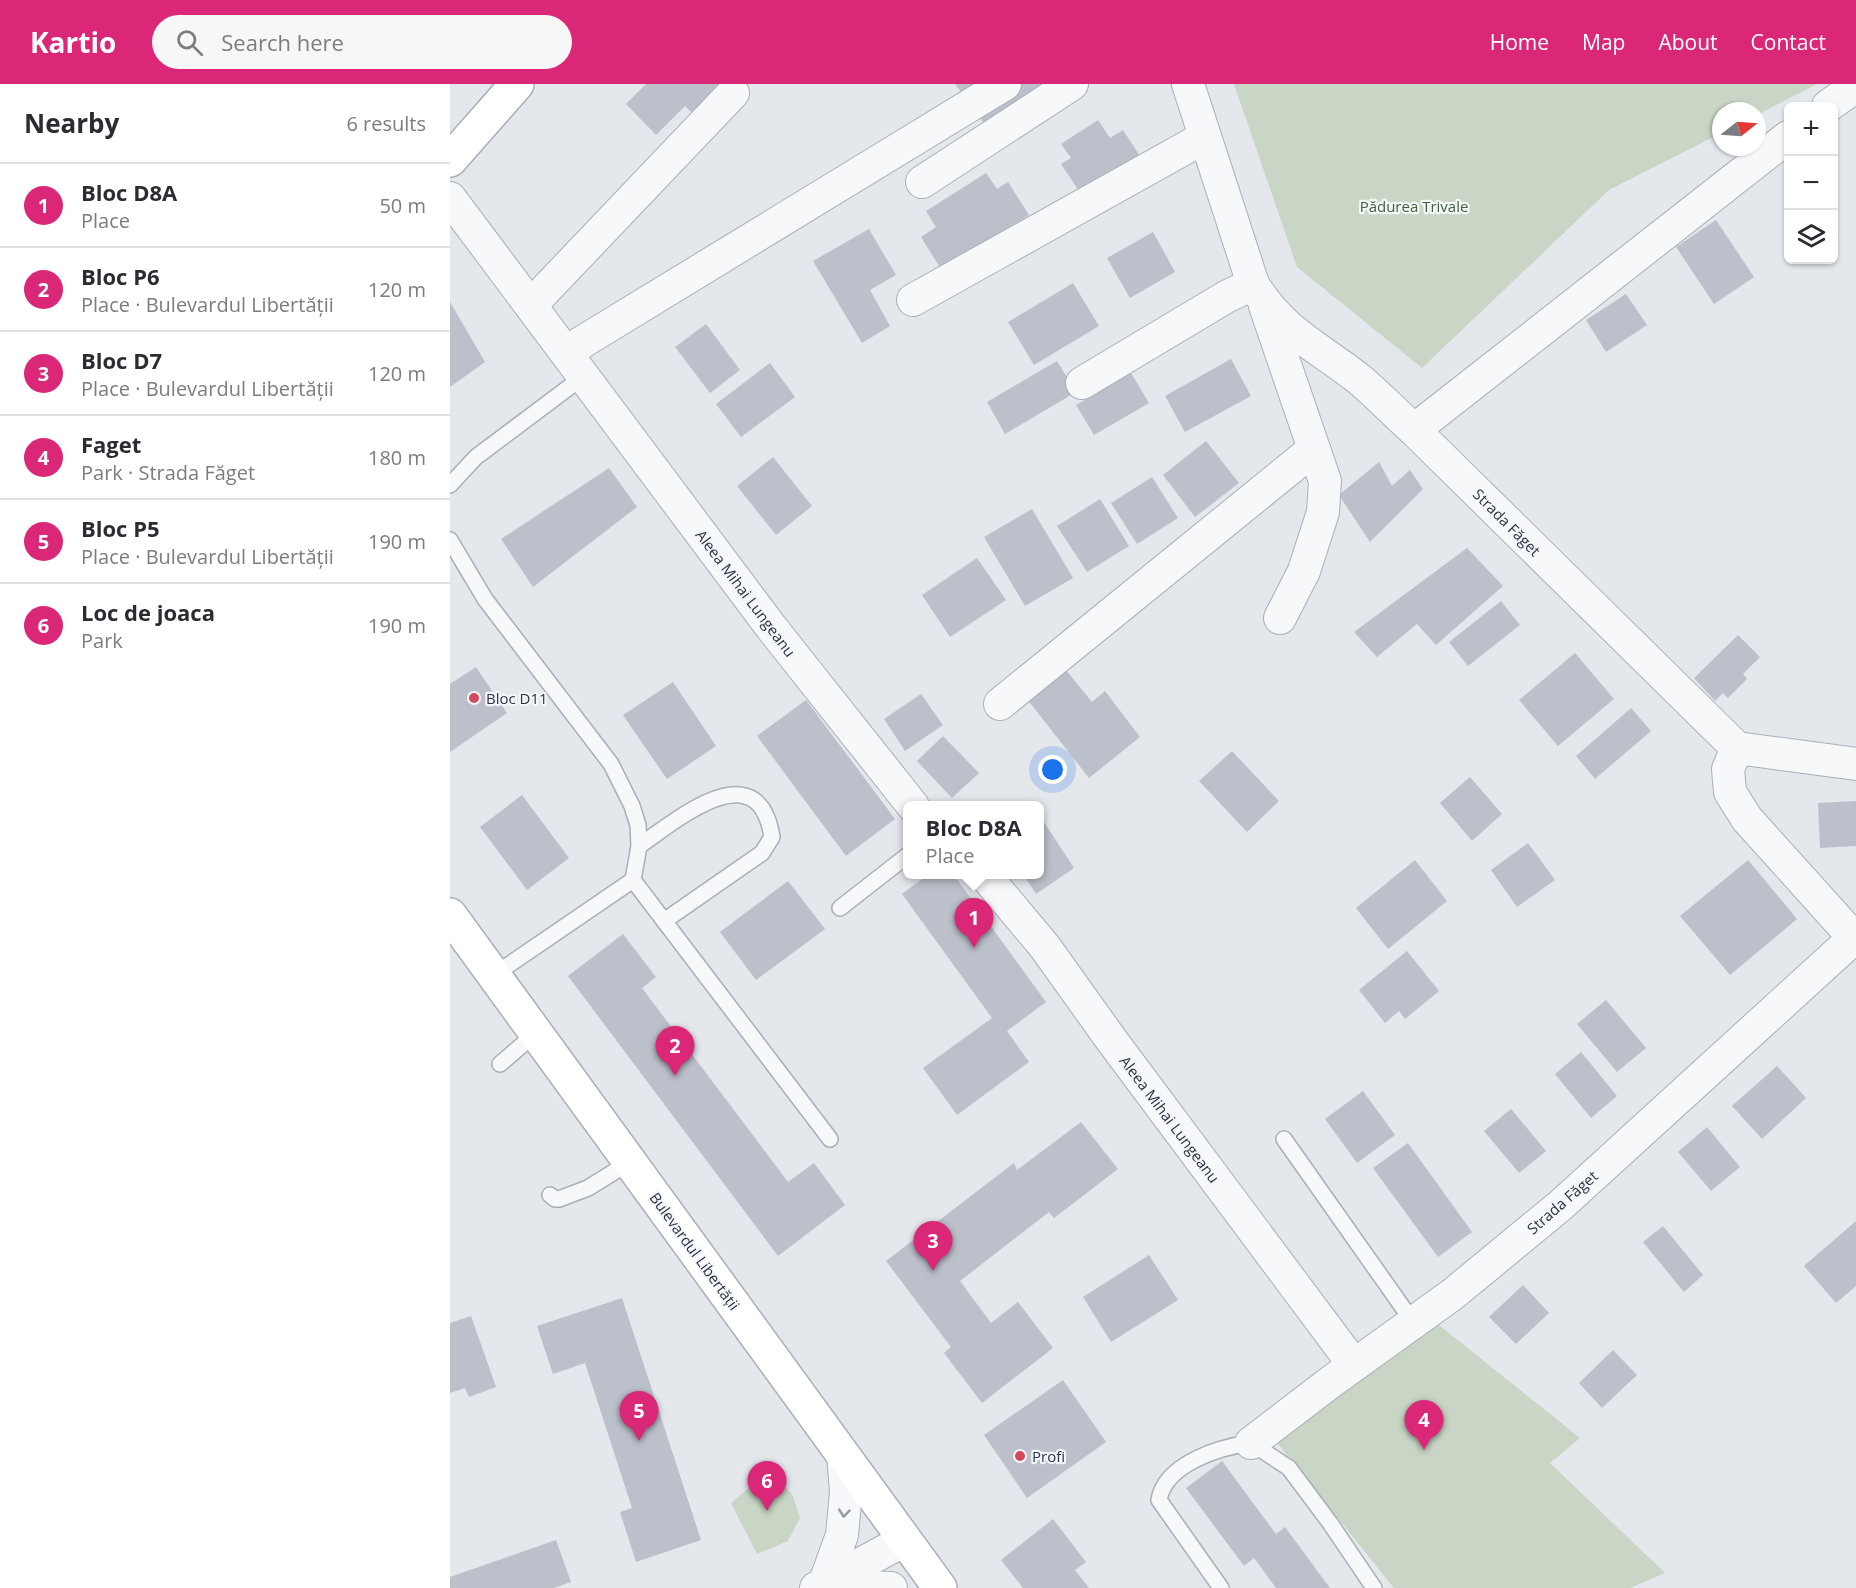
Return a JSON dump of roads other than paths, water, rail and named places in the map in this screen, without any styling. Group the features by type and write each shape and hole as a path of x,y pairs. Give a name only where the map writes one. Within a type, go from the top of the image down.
{"main road":[{"path":"450,160 517,84"},
{"name":"Bulevardul Libertății","path":"450,915 940,1588"}],"street":[{"path":"575,364 1005,84"},
{"path":"922,182 1072,84"},
{"name":"Strada Făget","path":"1188,84 1258,293 1301,339 1359,380 1414,430 1737,748 1728,769 1730,792 1747,819 1855,939 1561,1205 1453,1294 1251,1443"},
{"path":"1834,102 1856,86"},
{"path":"531,305 733,93"},
{"path":"913,300 1205,137"},
{"path":"1414,430 1784,140"},
{"name":"Aleea Mihai Lungeanu","path":"450,198 771,627 909,801"},
{"path":"1082,383 1226,297 1258,293 1325,481 1323,512 1304,571 1280,618"},
{"path":"1000,704 1314,449"},
{"path":"1737,748 1856,764"},
{"name":"Aleea Mihai Lungeanu","path":"988,879 1045,946 1110,1038 1354,1365"},
{"path":"820,1586 842,1535 846,1492 843,1455"},
{"path":"820,1586 905,1540"},
{"path":"820,1586 891,1588"}],"lane":[{"path":"450,484 575,364"},
{"path":"450,540 485,599 611,764 632,806 638,825 639,846 633,880 494,975"},
{"path":"639,846 712,798 729,794 747,796 758,805 770,824 772,837 762,853 664,921"},
{"path":"840,908 903,859"},
{"path":"633,880 830,1139"},
{"path":"500,1064 536,1033"},
{"path":"1284,1139 1413,1322"},
{"path":"550,1195 555,1199 588,1188 630,1162"},
{"path":"1221,1588 1159,1500 1160,1491 1187,1464 1206,1454 1232,1445 1251,1443 1288,1468 1330,1522 1374,1588"}],"place":[{"name":"Bloc D11","path":"474,698"},
{"name":"Bloc D8A","path":"974,948"},
{"name":"Bloc P6","path":"675,1076"},
{"name":"Bloc D7","path":"933,1271"},
{"name":"Bloc P5","path":"639,1441"},
{"name":"Faget","path":"1424,1450"},
{"name":"Profi","path":"1020,1456"},
{"name":"Loc de joaca","path":"767,1511"}],"park label":[{"name":"Pădurea Trivale","path":"1414,206"}]}
